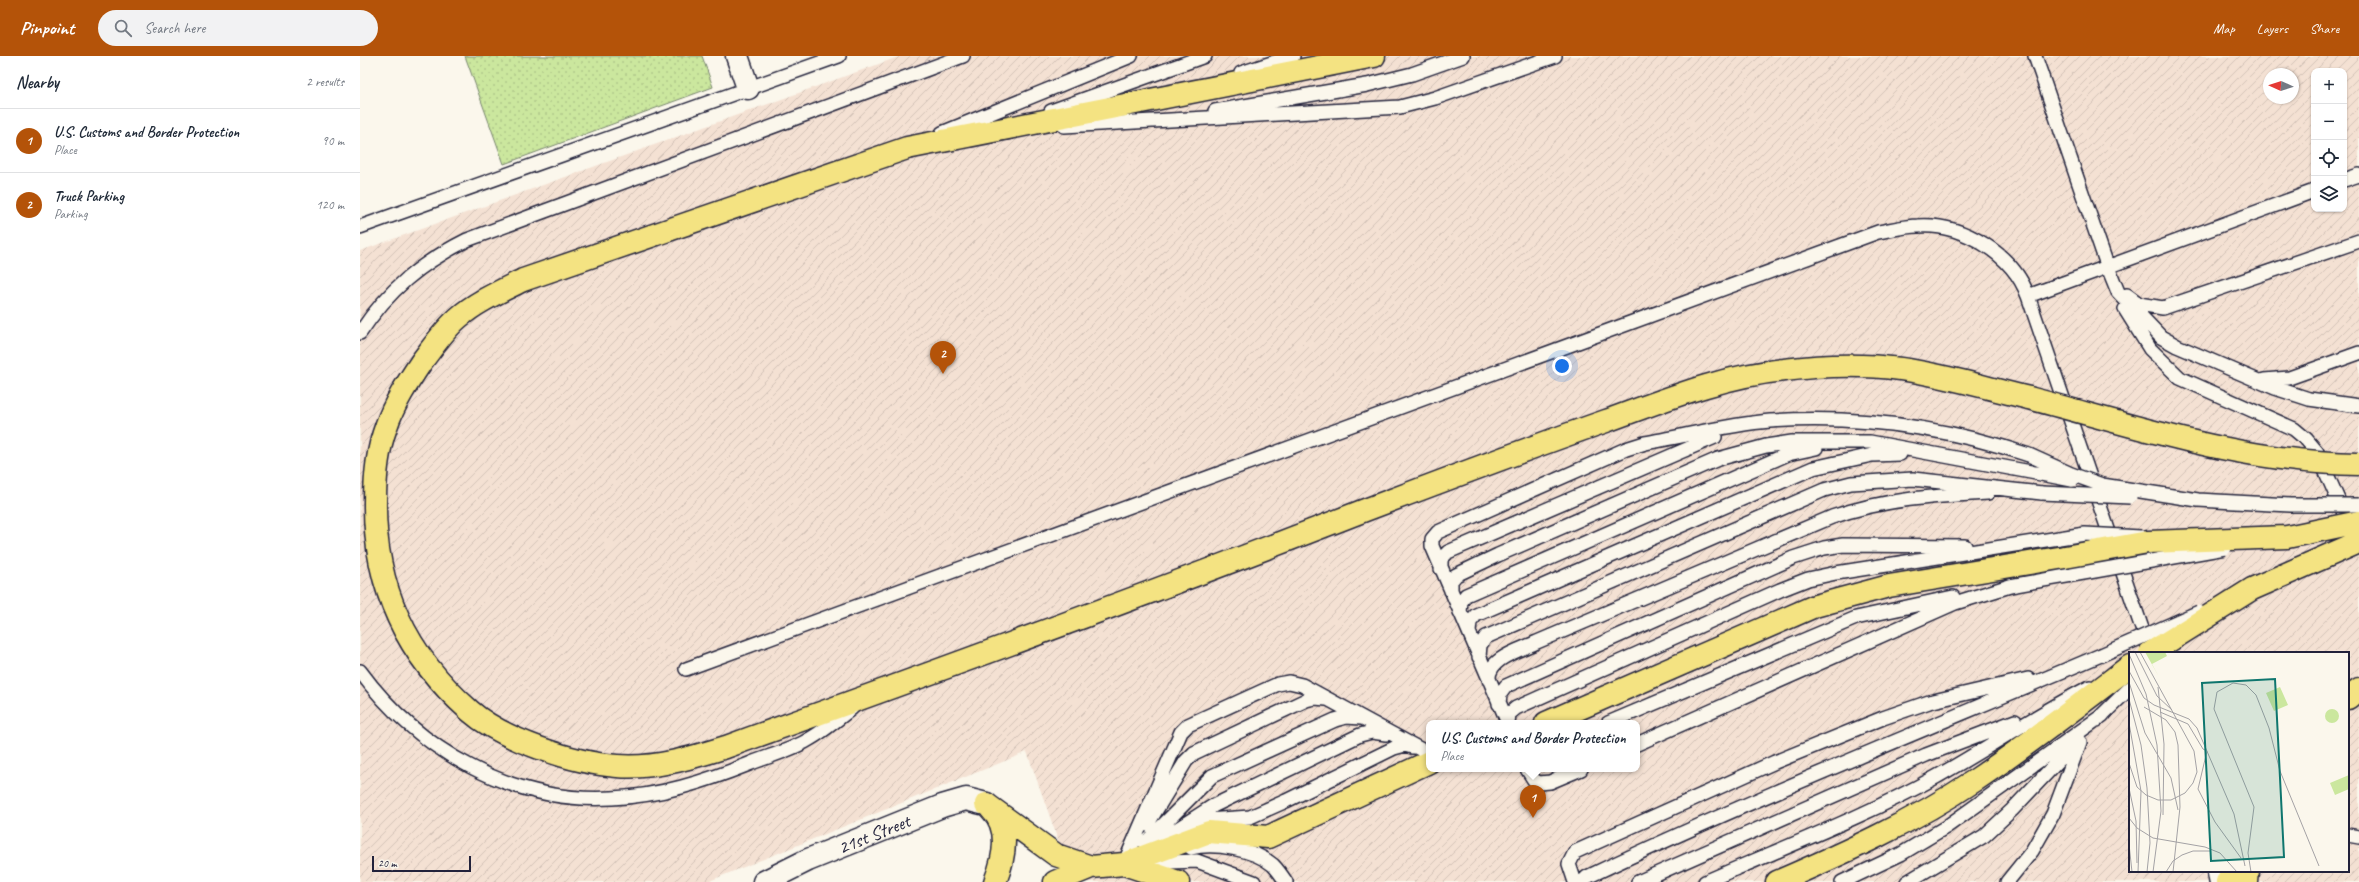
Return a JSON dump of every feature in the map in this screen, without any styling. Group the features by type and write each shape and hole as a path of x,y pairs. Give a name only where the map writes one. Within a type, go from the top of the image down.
{"highway":[{"path":"1374,56 907,148 523,280 488,297 458,318 431,348 405,386 385,428 375,475 374,529 381,573 396,614 415,649 438,680 471,713 512,736 540,749 581,761 619,766 656,765 685,760 870,696 1307,533 1495,460 1682,393 1725,381 1781,370 1826,366 1901,369 1956,380 2029,398 2207,447 2249,455 2359,464"},
{"path":"1553,720 1815,606 1889,586 2148,542 2176,540 2238,540 2288,537 2359,522"},
{"path":"2152,652 2252,589 2359,542"},
{"path":"1777,882 1821,863 1924,812 1974,782 2116,687 2129,668"},
{"path":"2349,697 2359,689"},
{"path":"1119,873 1209,832 1268,837 1297,826 1422,755"},
{"path":"986,804 1056,855 1091,867 1178,882"},
{"path":"986,804 1000,817 1003,833 1003,854 994,882"},
{"path":"1055,882 1091,867"},
{"path":"2227,882 2232,872"},
{"path":"2247,882 2248,872"}],"street":[{"path":"737,56 748,88"},
{"name":"21st Street","path":"764,882 808,860 942,806 966,799 986,804"}],"lane":[{"path":"360,227 840,56"},
{"path":"360,333 371,316 396,287 441,253 467,240 963,56"},
{"path":"907,148 1131,56"},
{"path":"998,130 1205,56"},
{"path":"1179,94 1293,56"},
{"path":"1158,120 1368,85 1412,74 1462,56"},
{"path":"998,130 1400,107 1435,98 1555,56"},
{"path":"2034,56 2112,278 2126,310 2150,349 2180,378 2294,429 2306,439 2317,452 2359,547"},
{"path":"2347,179 2359,175"},
{"path":"2028,296 2107,265 2311,192"},
{"path":"686,669 1878,232 1917,226 1937,227 1959,233 1975,240 2003,258 2022,281 2150,652"},
{"path":"2112,278 2130,299 2150,307 2163,308 2359,241"},
{"path":"2118,292 2161,337 2177,346 2250,377 2309,399 2359,406"},
{"path":"2250,377 2268,381 2280,380 2359,353"},
{"path":"1507,720 1441,569 1432,543 1438,532 1626,449 1645,443 1768,422 1836,419 1900,424 1992,443 2029,455 2071,474 2102,485"},
{"path":"1441,569 1441,559 1448,552 1489,533 1700,442 1768,422"},
{"path":"1451,591 1451,581 1456,574 1718,459 1766,446 1792,442 1870,442 2102,485 2198,500"},
{"path":"1460,612 1460,602 1466,595 1788,454 1809,449 1870,442"},
{"path":"1469,632 1470,622 1476,615 1813,468 1872,455 1940,456"},
{"path":"1479,657 1480,645 1486,637 1824,490 1851,483 1914,479 2018,492 2290,505 2359,505"},
{"path":"1489,680 1490,670 1495,662 1537,642 1832,516 1863,506 1897,500 2018,492"},
{"path":"1499,704 1502,689 1533,672 1793,558 1824,548 1865,544 2006,545 2065,556 2288,537"},
{"path":"1508,720 1509,714 1516,708 1772,593 1808,579 2006,545"},
{"path":"1640,743 1922,616 1955,603 2010,586 2065,556"},
{"path":"1615,720 1856,618 2010,586"},
{"path":"1582,882 1587,877 1629,857 1786,786 2067,670 2252,589"},
{"path":"2166,652 2193,625"},
{"path":"1575,882 1569,864 1575,852 1775,762 1883,718 1929,702 2067,670"},
{"path":"360,671 376,693 400,718 426,739 478,771 511,784 539,792 611,799 649,794 708,780 808,741 870,696"},
{"path":"2349,694 2359,679"},
{"path":"1119,873 1176,739 1185,728 1278,684 1289,682 1302,685 1365,719 1422,755"},
{"path":"1638,882 1926,755 2043,711 2116,687"},
{"path":"1907,882 1984,836 2012,810 2103,715 2116,687"},
{"path":"1119,873 1190,756 1306,700 1315,698 1328,699"},
{"path":"1705,882 1893,799 1936,776 2043,711"},
{"path":"1842,882 1901,854 1946,827 2103,715"},
{"path":"1119,873 1212,776 1335,720 1346,717 1365,719"},
{"path":"1119,873 1213,806 1360,735 1372,732 1389,734"},
{"path":"2007,882 2032,851 2053,814 2082,736"},
{"path":"1529,772 1534,780 1545,783 1573,772"},
{"path":"2349,835 2359,837"},
{"path":"1119,873 1202,845 1222,844 1265,859 1278,870 1286,882"},
{"path":"1119,873 1192,860 1254,882"},
{"path":"2214,872 2216,882"},
{"path":"1119,873 1139,882"}],"shaded area":[{"path":"901,56 2359,56 2359,882 1073,882 1027,752 707,882 360,882 360,251"}],"green space":[{"path":"465,56 702,56 713,87 504,164"}],"place":[{"name":"Truck Parking","path":"943,374"},
{"name":"U.S. Customs and Border Protection","path":"1533,818"}]}
